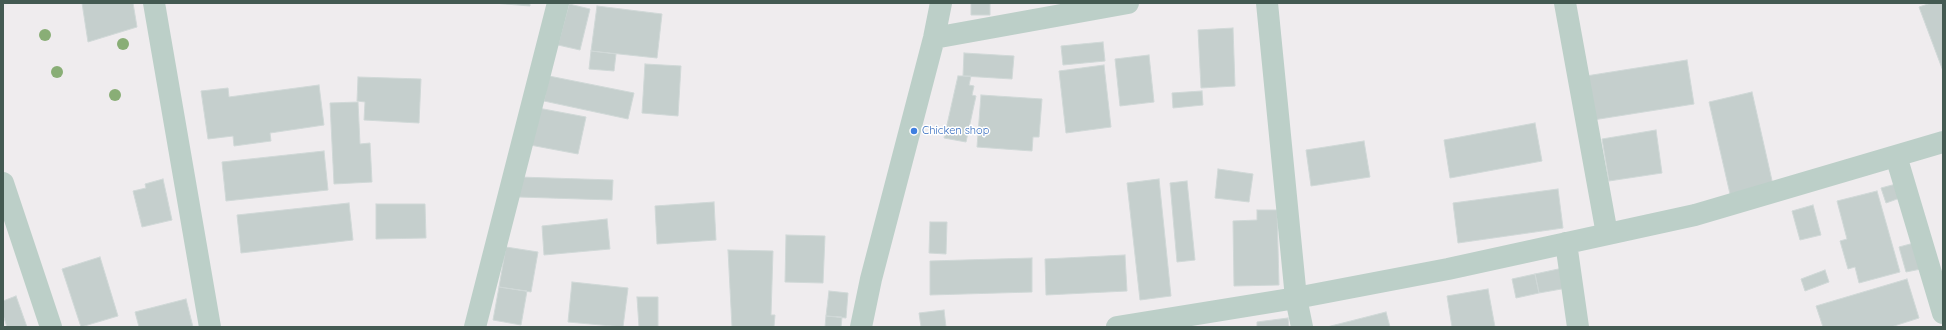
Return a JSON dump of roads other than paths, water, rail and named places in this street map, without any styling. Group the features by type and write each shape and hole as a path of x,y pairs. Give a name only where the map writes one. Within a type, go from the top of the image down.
{"street":[{"path":"154,3 210,327"},
{"path":"475,327 558,3"},
{"path":"861,327 871,279 934,38 941,3"},
{"path":"934,38 1128,3"},
{"path":"1267,3 1296,298 1302,327"},
{"path":"1565,3 1607,234"},
{"path":"1117,327 1296,298 1448,269 1695,215 1943,142"},
{"path":"1896,156 1943,313"},
{"path":"3,184 51,327"},
{"path":"1566,243 1578,327"}],"place":[{"name":"Chicken shop","path":"914,131"}]}
